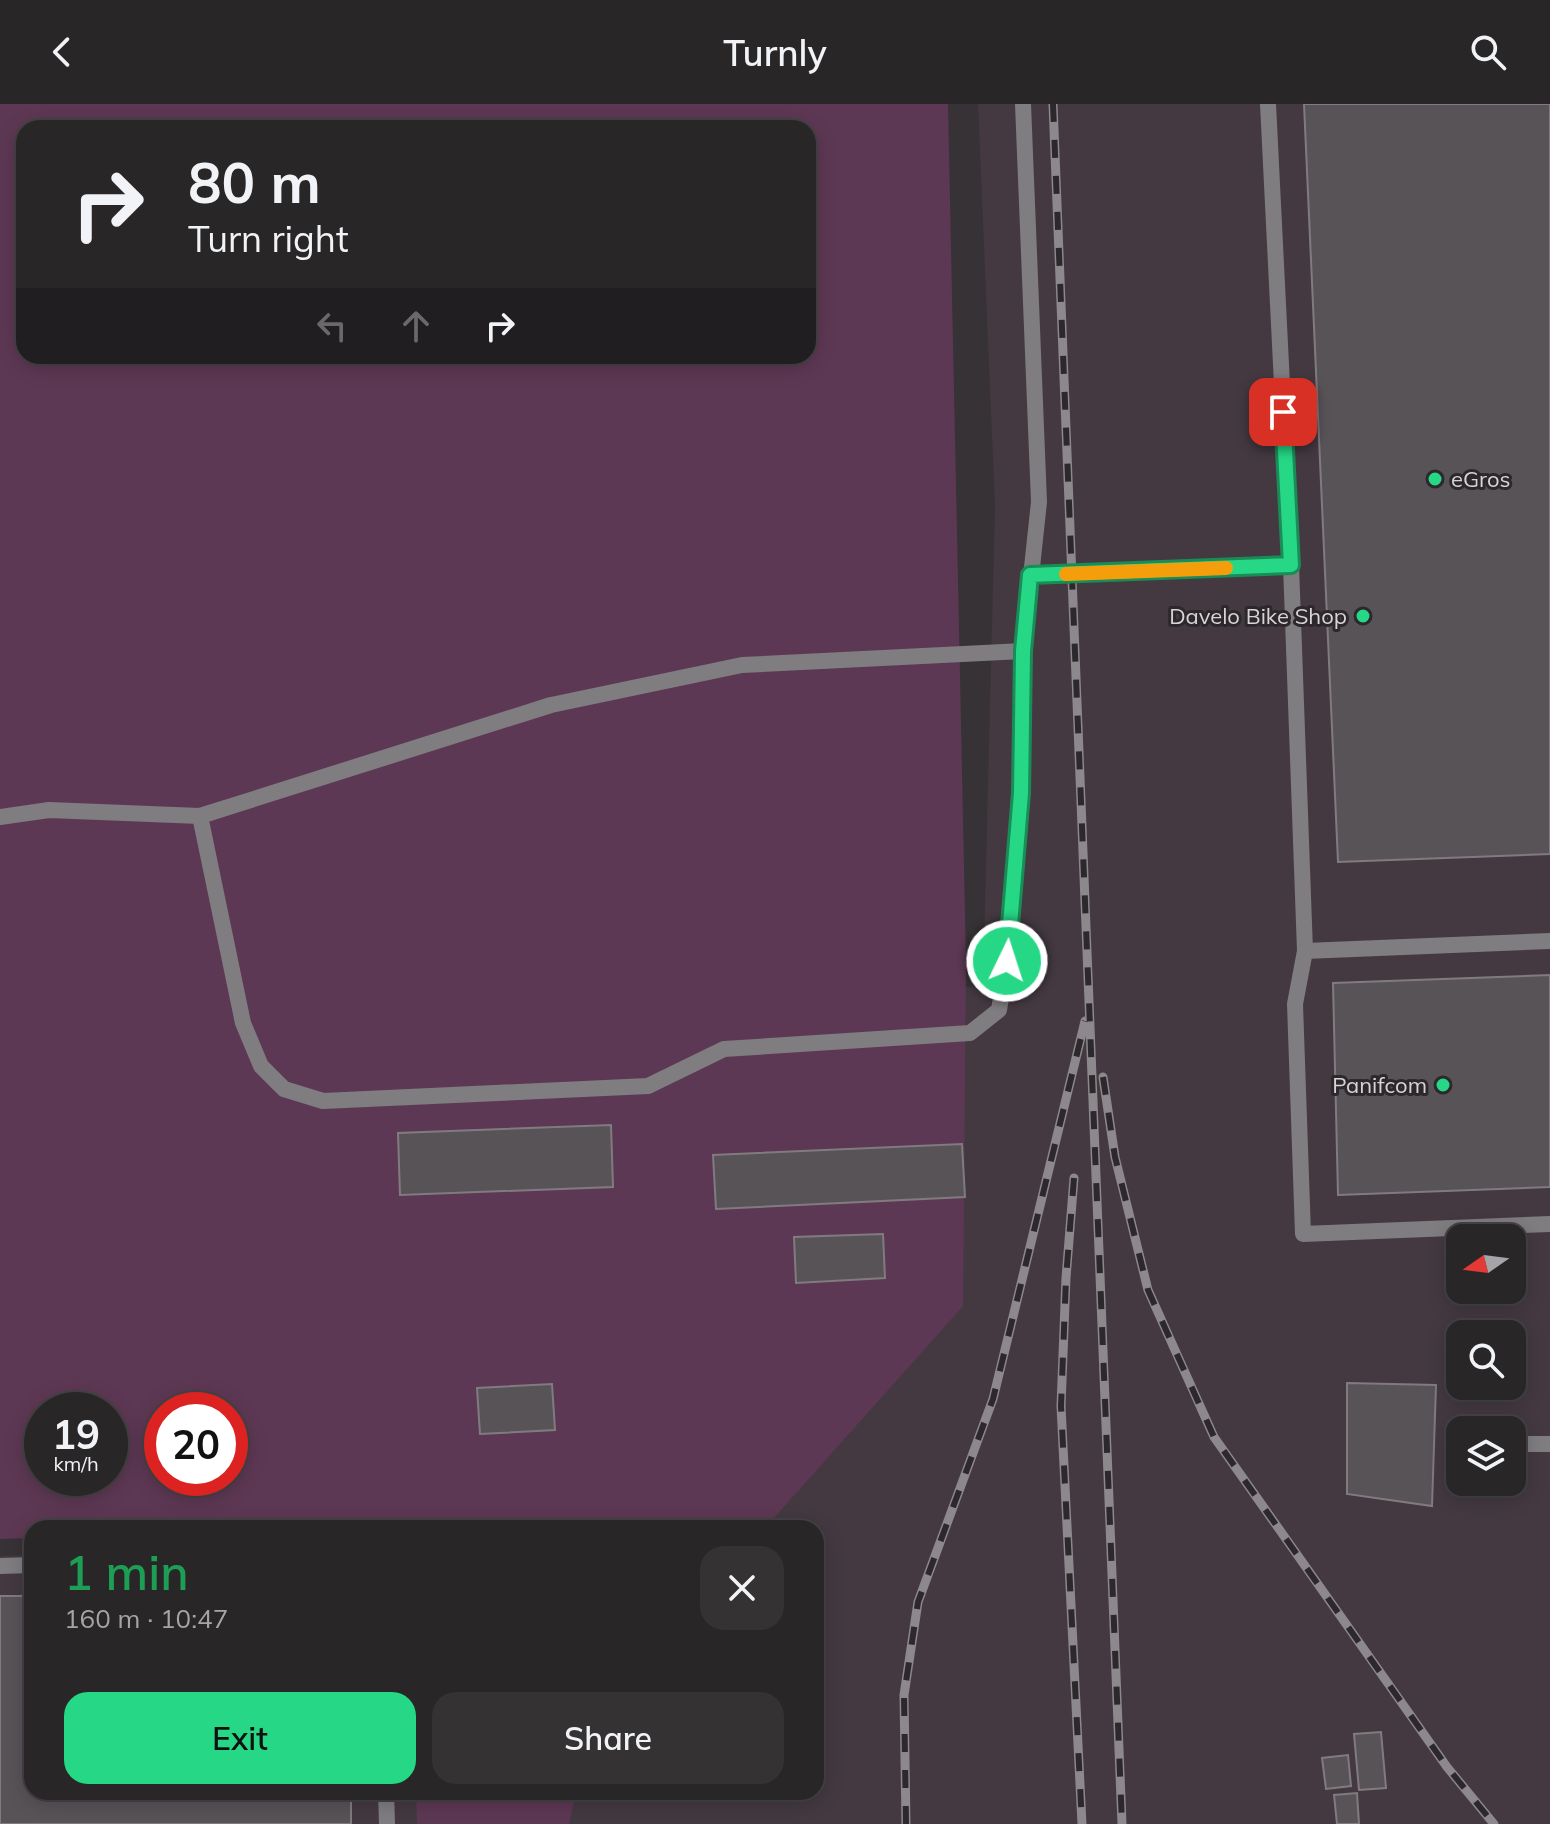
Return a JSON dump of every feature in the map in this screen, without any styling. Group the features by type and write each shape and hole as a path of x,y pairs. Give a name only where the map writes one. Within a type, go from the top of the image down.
{"lane":[{"path":"200,816 243,1023 261,1066 284,1089 323,1101 648,1086 724,1049 970,1033 999,1010 1007,961 1021,793 1023,651 1039,502 1023,104"},
{"path":"1268,104 1291,565 1305,951 1295,1004 1303,1234 1550,1224"},
{"path":"1030,575 1291,565"},
{"path":"0,817 49,810 200,816 551,705 742,665 1023,651"},
{"path":"1305,951 1550,941"},
{"path":"1526,1444 1550,1444"},
{"path":"0,1566 24,1565"},
{"path":"386,1800 387,1824"}],"shaded area":[{"path":"0,104 948,104 966,963 963,1306 772,1520 24,1520 24,1538 0,1539"},
{"path":"978,104 1550,104 1550,1824 0,1824 0,1556 24,1555 24,1800 824,1800 824,1520 394,1520 375,1058 983,985 995,505"},
{"path":"416,1800 574,1800 569,1824 417,1824"}],"building":[{"name":"eGros","path":"1304,104 1550,104 1550,854 1338,862"},
{"name":"Panifcom","path":"1550,975 1550,1187 1338,1195 1333,983"},
{"path":"611,1125 613,1187 400,1195 398,1133"},
{"path":"962,1144 965,1197 716,1209 713,1155"},
{"path":"883,1234 885,1278 796,1283 794,1237"},
{"path":"1347,1383 1436,1385 1432,1506 1347,1494"},
{"path":"552,1384 555,1430 480,1434 477,1388"},
{"path":"0,1596 24,1596 24,1800 351,1800 351,1824 0,1824"},
{"path":"1381,1732 1386,1788 1359,1790 1354,1734"},
{"path":"1348,1755 1351,1786 1326,1789 1322,1758"},
{"path":"1357,1793 1359,1824 1337,1824 1334,1795"}],"railway":[{"path":"1053,104 1122,1824"},
{"path":"906,1824 904,1695 918,1602 993,1399 1085,1021"},
{"path":"1103,1077 1115,1157 1148,1290 1214,1437 1447,1767 1494,1824"},
{"path":"1074,1178 1061,1406 1082,1824"}],"slow traffic":[{"path":"1066,574 1226,568"}],"place":[{"name":"eGros","path":"1435,479"},
{"name":"Davelo Bike Shop","path":"1363,616"},
{"name":"Panifcom","path":"1443,1085"}],"route":[{"path":"1007,961 1021,793 1023,651 1030,575 1291,565 1283,412"}]}
